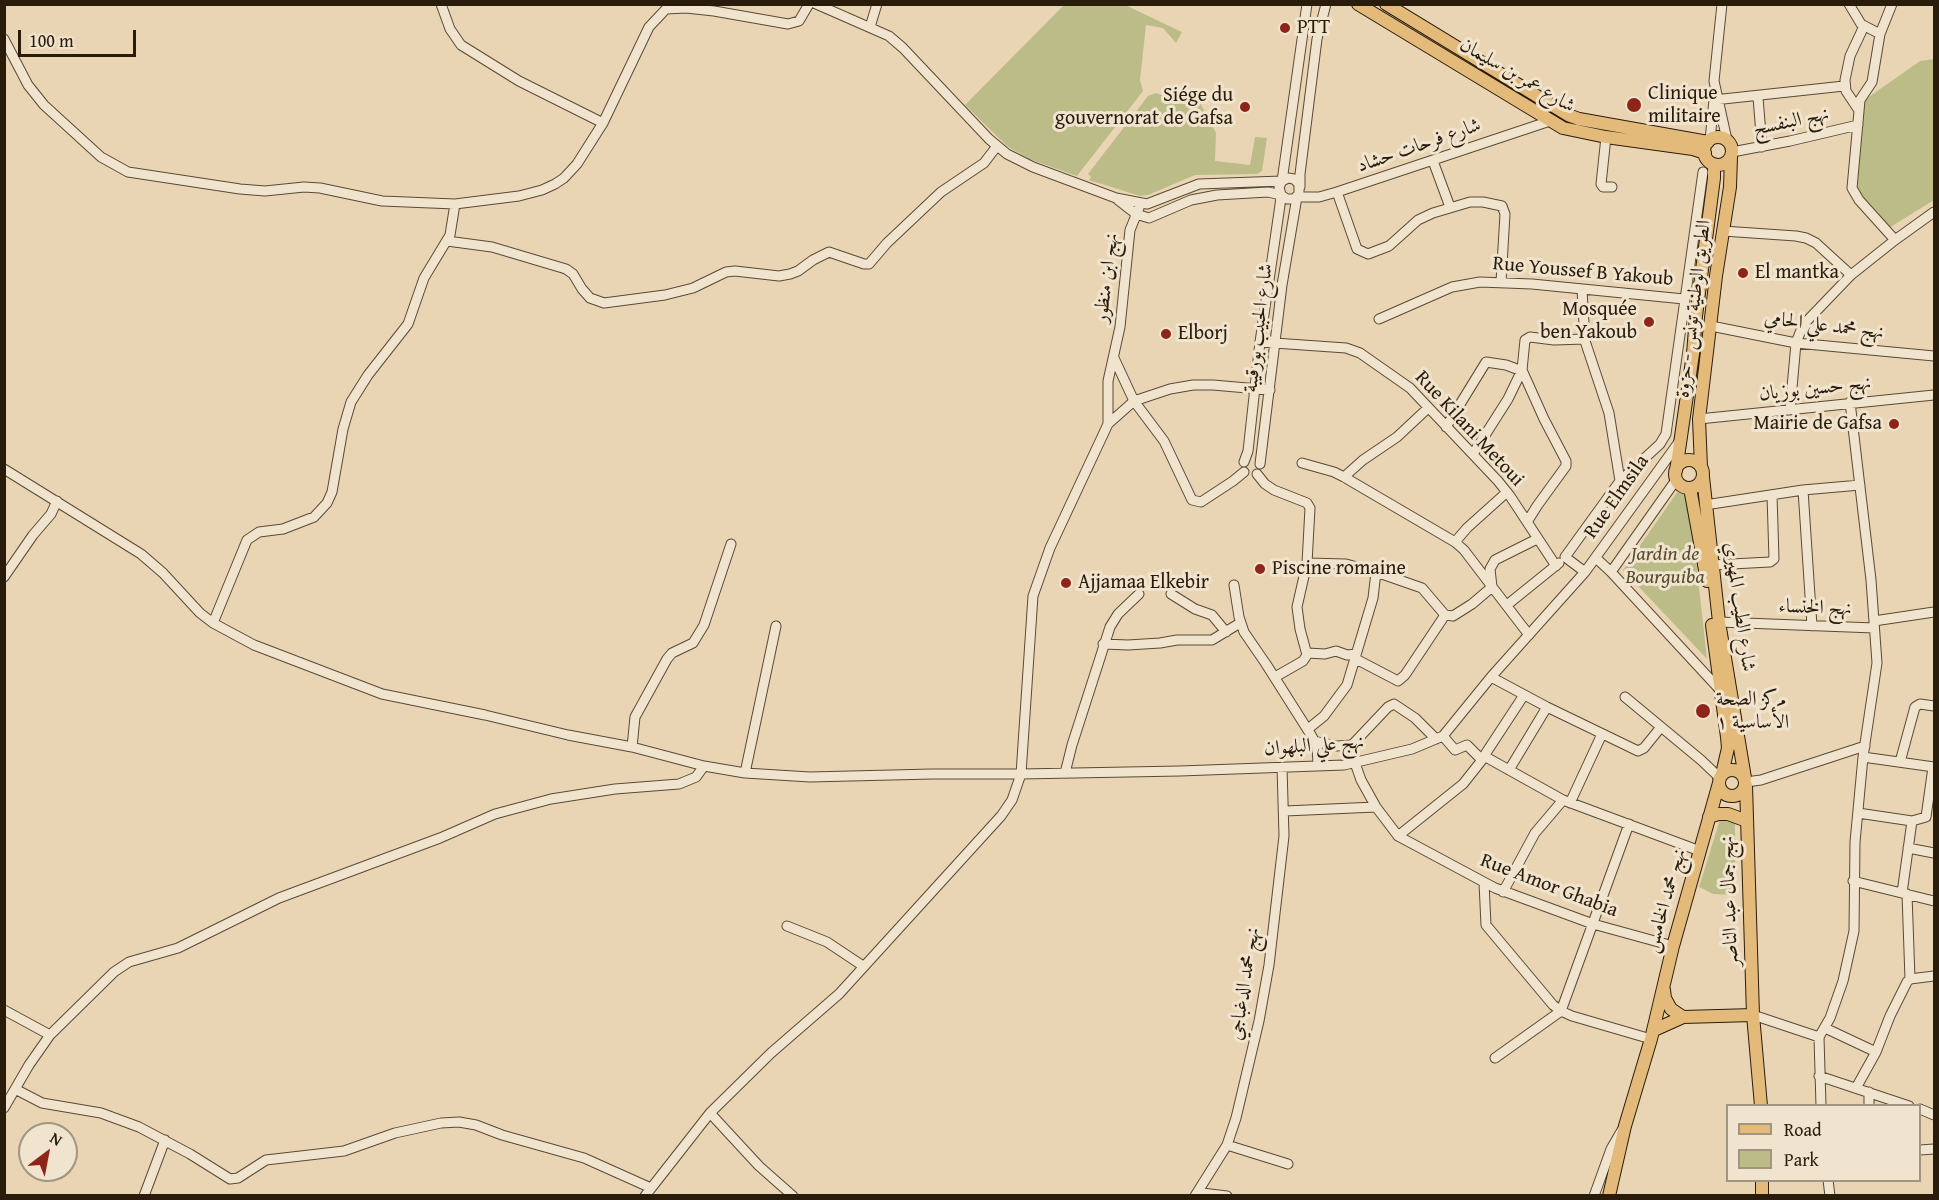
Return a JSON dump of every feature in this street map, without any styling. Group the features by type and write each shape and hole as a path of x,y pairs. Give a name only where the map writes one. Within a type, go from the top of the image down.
{"main road":[{"name":"شارع عمر بن سليمان","path":"1358,4 1550,121 1576,132 1693,148 1708,145"},
{"name":"شارع عمر بن سليمان","path":"1386,4 1568,115 1708,145"},
{"path":"1720,137 1730,150 1725,163 1708,168 1708,145 1720,137"},
{"name":"الطريق الوطنية تونس - حزوة","path":"1702,472 1699,419 1730,187 1730,150"},
{"name":"الطريق الوطنية تونس - حزوة","path":"1676,475 1714,178 1708,168"},
{"path":"1687,460 1695,462 1702,472 1698,485 1690,488 1683,487 1676,475 1680,464 1687,460"},
{"name":"شارع الطيب المهيري","path":"1702,472 1719,622 1745,782"},
{"name":"شارع الطيب المهيري","path":"1690,488 1707,583 1728,748 1720,778"},
{"path":"1734,770 1745,782 1741,794 1733,797 1724,794 1720,778 1734,770"},
{"name":"نهج محمد الخامس","path":"1609,1196 1625,1126 1652,1034 1673,946 1720,778"},
{"name":"نهج جمال عبد الناصر","path":"1745,782 1753,1015"},
{"path":"1710,817 1728,814 1747,821"},
{"path":"1663,985 1668,1004 1683,1017"},
{"path":"1652,1034 1683,1017 1753,1015 1761,1104"}],"street":[{"path":"441,4 450,29 461,45 519,81 603,123"},
{"path":"4,39 28,85 44,105 101,157 128,172 240,189 265,191 304,187 320,188 367,199 455,204 519,196 542,190 555,184 577,164 603,123 649,27 666,9 714,10 788,24 799,21 810,4"},
{"path":"816,4 889,36 997,146 1026,164 1116,198 1141,204 1147,204 1198,184 1282,181 1288,178 1294,179 1299,192 1290,199 1268,192 1217,195 1191,200 1149,218 1136,214 1116,198"},
{"path":"870,27 877,4"},
{"path":"1281,195 1279,187 1282,181 1307,4"},
{"name":"شارع الحبيب بورقيبة","path":"1260,464 1282,285 1299,192 1317,39 1326,4"},
{"path":"1708,145 1715,97 1717,46 1722,4"},
{"path":"1849,4 1854,16 1864,26 1880,34"},
{"path":"1893,4 1880,34 1872,82 1860,98 1852,190 1895,240"},
{"path":"1858,109 1844,86 1851,56 1864,26"},
{"path":"1715,97 1758,97 1844,86"},
{"path":"1294,93 1310,95"},
{"path":"1715,97 1730,150"},
{"path":"1758,97 1762,147"},
{"name":"شارع فرحات حشاد","path":"1299,192 1319,197 1338,192 1550,121"},
{"name":"نهج البنفسج","path":"1730,150 1762,147 1858,125"},
{"path":"1288,136 1304,139"},
{"path":"1606,137 1601,184 1603,187 1612,187"},
{"path":"447,241 492,247 566,269 573,274 590,298 604,303 665,295 693,288 726,272 779,276 790,274 798,272 813,260 830,252 869,264 887,243 941,192 984,163 997,146"},
{"path":"1433,161 1450,207"},
{"path":"1507,605 1565,557 1620,481 1660,444 1666,434 1684,299 1708,168"},
{"path":"1338,192 1357,249 1365,253 1389,246 1418,220 1450,207 1470,202 1494,203 1504,209 1501,282"},
{"name":"شارع الحبيب بورقيبة","path":"1244,467 1248,451 1254,388 1281,195"},
{"path":"213,623 224,601 242,548 247,540 259,532 284,529 314,517 327,503 332,492 343,429 351,402 368,375 408,324 424,278 447,241 454,223 455,204"},
{"name":"نهج ابن منظور","path":"1108,424 1108,381 1114,358 1124,291 1130,230 1141,204"},
{"path":"1790,410 1796,343 1803,325 1851,275 1935,212"},
{"path":"1723,231 1806,238 1816,243 1851,275"},
{"name":"Rue Youssef B Yakoub","path":"1379,319 1466,283 1501,282 1684,299"},
{"path":"1582,290 1585,339 1609,413 1620,481"},
{"name":"نهج محمد علي الحامي","path":"1711,326 1796,343 1935,356"},
{"path":"1527,522 1566,466 1566,460 1522,371 1521,363 1527,338 1585,339"},
{"name":"Rue Kilani Metoui","path":"1260,342 1346,348 1360,353 1410,388 1507,492 1556,566"},
{"path":"1114,358 1134,400 1164,441 1192,500 1200,502 1233,482 1248,458 1254,458 1260,464 1260,470 1251,476 1244,467"},
{"path":"1446,427 1486,362 1506,365 1522,371"},
{"path":"1473,454 1508,399 1522,371"},
{"path":"15,1089 42,1103 101,1113 121,1119 165,1140 232,1179 238,1178 266,1160 344,1150 395,1133 441,1123 459,1122 476,1125 502,1136 584,1158 648,1192 710,1113 771,1053 840,994 1001,816 1015,793 1021,774 1033,596 1050,548 1108,424 1134,400 1170,389 1193,385 1270,390"},
{"name":"نهج حسين بوزيان","path":"1699,419 1935,395"},
{"path":"1821,1104 1819,1037 1825,1028 1843,981 1853,937 1853,881 1858,813 1863,757 1877,663 1872,580 1850,402"},
{"path":"1344,477 1363,460 1397,437 1428,408"},
{"name":"Rue Elmsila","path":"1680,442 1637,498 1596,558 1722,692"},
{"path":"1302,463 1344,477 1455,542 1464,550 1529,635"},
{"name":"نهج علي البلهوان","path":"4,469 153,564 200,614 254,645 382,694 632,747 704,766 745,773 810,777 1065,774 1282,767 1355,763 1412,749 1439,738"},
{"path":"1257,474 1274,490 1307,503 1310,508 1310,541 1297,607 1300,629 1307,652 1303,661 1275,677"},
{"path":"1611,572 1676,475"},
{"path":"1705,505 1803,490 1860,485"},
{"path":"1803,490 1812,626"},
{"path":"1455,542 1507,492"},
{"path":"1712,565 1770,562 1774,559 1772,495"},
{"path":"4,577 33,535 51,514 57,501"},
{"path":"1492,587 1490,570 1492,563 1537,539"},
{"path":"632,747 635,717 667,658 672,653 693,643 704,625 731,544"},
{"path":"1565,557 1585,572"},
{"path":"1439,738 1596,558"},
{"path":"1307,563 1346,564 1422,588 1445,615 1453,616 1460,613 1492,587"},
{"path":"1308,729 1324,716 1347,685 1373,598 1376,572"},
{"path":"1234,585 1240,623 1244,632 1308,729 1318,753 1318,765"},
{"path":"1065,774 1071,745 1102,644 1113,620 1139,594"},
{"path":"1171,594 1195,609 1212,615 1226,632"},
{"name":"نهج الخنساء","path":"1719,622 1812,626 1874,625 1935,612"},
{"path":"1307,652 1325,654 1336,651 1355,656 1398,681 1405,675 1445,615"},
{"path":"1102,644 1152,644 1177,640 1205,641 1216,639 1240,623"},
{"path":"745,773 776,626"},
{"path":"1491,677 1547,707 1640,751 1661,727"},
{"path":"1398,836 1463,784 1524,695"},
{"path":"1625,698 1720,778"},
{"path":"1314,741 1343,746 1352,745 1388,707 1394,704 1455,750 1467,746 1483,758 1567,801 1700,851"},
{"path":"1900,762 1915,707 1920,704 1935,706"},
{"path":"1509,770 1547,707"},
{"path":"1503,892 1535,833 1567,801 1602,734"},
{"path":"1745,782 1761,780 1865,746"},
{"path":"1858,813 1912,821 1926,817 1934,767 1863,757"},
{"name":"Rue Amor Ghabia","path":"1355,763 1361,780 1376,807 1398,836 1503,892 1593,924 1673,946"},
{"path":"4,1108 50,1035 114,972 129,962 178,948 279,898 440,838 495,814 550,799 615,789 679,784 696,777 704,766"},
{"name":"نهج محمد الدغباجي","path":"1200,1192 1227,1145 1252,1055 1266,981 1283,853 1285,811 1282,767"},
{"path":"1285,811 1376,807"},
{"path":"1910,979 1904,894 1912,821"},
{"path":"1495,1058 1561,1011 1629,824"},
{"path":"1908,848 1935,853"},
{"path":"1853,881 1935,901"},
{"path":"1484,883 1486,925 1541,992 1561,1011 1652,1034"},
{"path":"787,927 826,942 863,966"},
{"path":"1856,1088 1876,1052 1907,982 1910,979 1935,976"},
{"path":"4,1010 50,1035"},
{"path":"1753,1015 1819,1037"},
{"path":"1825,1028 1876,1052"},
{"path":"1819,1076 1903,1104"},
{"path":"1869,1092 1869,1104"},
{"path":"1921,1109 1935,1115"},
{"path":"710,1113 759,1166 793,1196"},
{"path":"1594,1196 1611,1149 1625,1126"},
{"path":"144,1196 165,1140"},
{"path":"1227,1145 1288,1164"},
{"path":"1200,1192 1227,1196"}],"green space":[{"path":"1064,5 1125,5 1182,32 1176,43 1163,28 1146,25 1140,80 1143,91 1077,176 1029,159 1007,146 965,105"},
{"path":"1934,59 1934,200 1889,228 1855,186 1863,101 1920,61"},
{"path":"1156,93 1177,101 1185,97 1193,102 1198,99 1216,133 1215,161 1250,165 1255,137 1267,138 1262,171 1257,174 1195,175 1148,195 1140,196 1089,180 1091,177 1088,174 1148,96"},
{"name":"Jardin de Bourguiba","path":"1678,491 1689,497 1707,659 1623,570"},
{"path":"1735,812 1735,895 1713,894 1699,887 1722,813"}],"place":[{"name":"PTT","path":"1285,28"},
{"name":"Clinique militaire","path":"1634,105"},
{"name":"Siége du gouvernorat de Gafsa","path":"1245,107"},
{"name":"El mantka","path":"1743,273"},
{"name":"Mosquée ben Yakoub","path":"1649,322"},
{"name":"Elborj","path":"1166,334"},
{"name":"Mairie de Gafsa","path":"1894,424"},
{"name":"Piscine romaine","path":"1260,569"},
{"name":"Ajjamaa Elkebir","path":"1066,583"},
{"name":"مركز الصحة الأساسية ١","path":"1703,711"}]}
